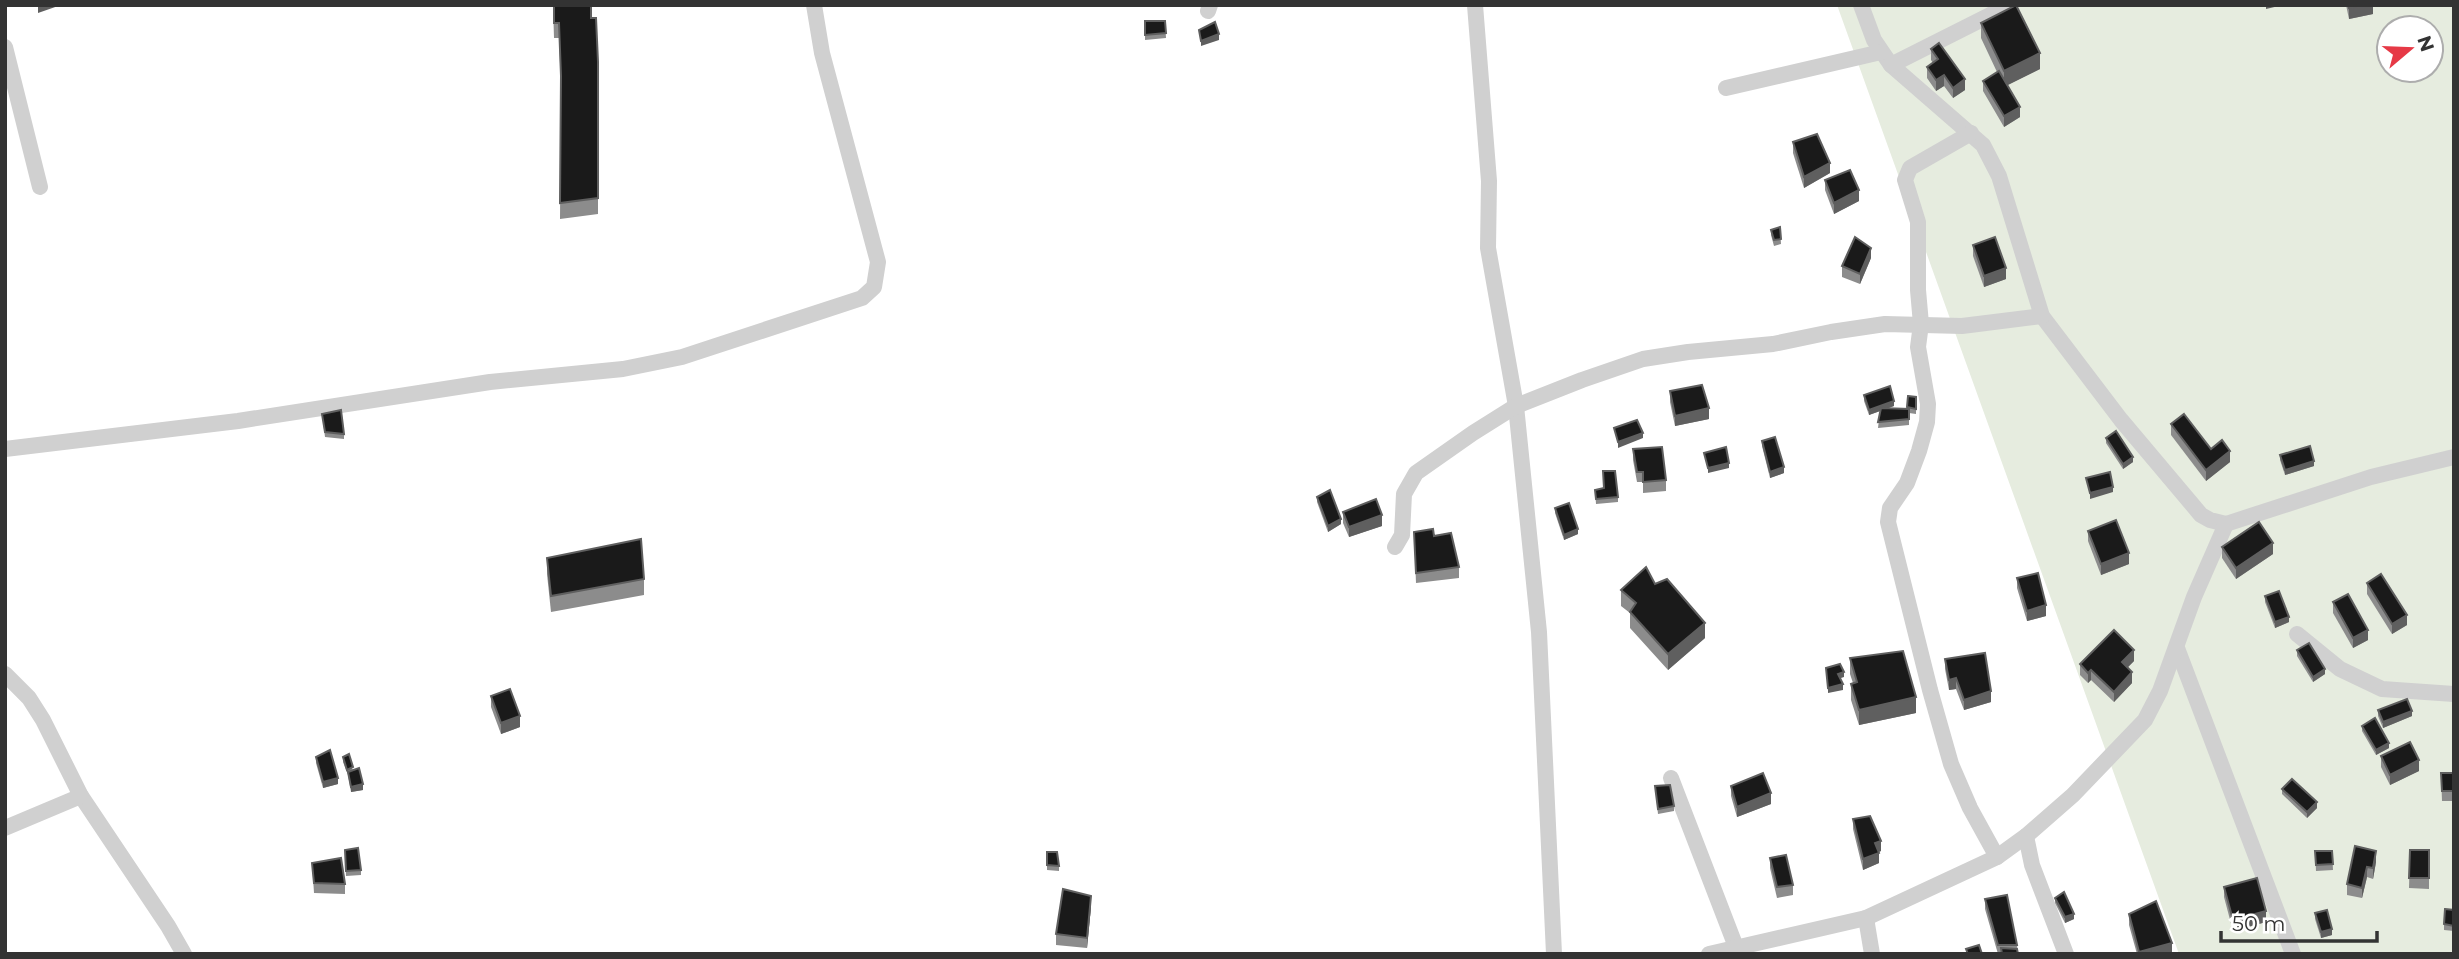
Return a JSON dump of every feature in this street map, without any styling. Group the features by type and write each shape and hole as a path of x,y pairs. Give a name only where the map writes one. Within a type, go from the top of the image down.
{"street":[{"path":"5,449 238,421 490,382 623,369 682,357 862,298 874,287 878,262 822,52 814,5"},
{"path":"1475,5 1489,181 1488,248 1516,406 1539,632 1554,954"},
{"path":"1861,5 1874,40 1886,59 1983,145 1999,176 2042,316 2121,420 2201,515 2226,524 2371,477 2454,457"},
{"path":"1726,88 1886,59 2010,5"},
{"path":"5,47 40,187"},
{"path":"1971,133 1906,173 1905,180 1918,222 1921,324 1918,347 1927,388 1927,422 1907,482 1890,508 1888,522 1951,764 1997,857"},
{"path":"1395,547 1402,535 1404,494 1416,473 1516,406 1643,359 1773,344 1885,324 1962,326 2042,316"},
{"path":"1709,954 1866,918 1997,857 2026,836 2073,795 2145,720 2160,691 2194,597 2226,524"},
{"path":"2297,634 2340,669 2382,689 2454,694"},
{"path":"2177,648 2293,954"},
{"path":"5,674 29,698 81,796 184,954"},
{"path":"1671,778 1736,947"},
{"path":"5,828 81,796"},
{"path":"2026,836 2032,865 2066,954"},
{"path":"1866,918 1872,954"}],"shaded area":[{"path":"1837,5 2454,5 2454,954 2179,954"}],"building":[{"path":"554,5 591,5 591,18 596,18 598,62 598,198 560,203 561,76 559,23 554,23"},
{"path":"2016,5 2040,53 2004,71 1981,23"},
{"path":"1145,21 1165,21 1166,33 1145,35"},
{"path":"1215,22 1219,34 1201,41 1199,30"},
{"path":"1939,43 1965,79 1953,88 1944,75 1936,80 1927,67 1938,59 1931,49"},
{"path":"1999,71 2020,107 2004,116 1983,81"},
{"path":"1817,134 1830,163 1804,177 1793,142"},
{"path":"1850,170 1859,190 1834,203 1825,180"},
{"path":"1780,227 1781,239 1774,240 1771,230"},
{"path":"1855,237 1871,248 1860,274 1842,266"},
{"path":"1995,237 2006,268 1984,276 1973,245"},
{"path":"1702,385 1709,408 1675,416 1670,391"},
{"path":"1890,386 1894,401 1869,410 1864,395"},
{"path":"1908,396 1916,397 1916,409 1907,407"},
{"path":"1881,408 1909,409 1909,419 1878,422"},
{"path":"341,410 344,434 325,432 322,414"},
{"path":"2184,414 2211,449 2222,440 2230,451 2206,470 2171,424"},
{"path":"1637,420 1643,433 1618,442 1614,428"},
{"path":"2116,431 2133,457 2123,464 2106,438"},
{"path":"1775,437 1784,467 1770,472 1762,441"},
{"path":"2310,446 2314,461 2285,470 2280,455"},
{"path":"1662,447 1666,480 1643,482 1643,472 1637,472 1633,449"},
{"path":"1726,447 1729,463 1708,468 1704,453"},
{"path":"1603,471 1615,471 1618,497 1596,499 1595,490 1604,488"},
{"path":"2110,472 2113,487 2090,493 2086,478"},
{"path":"1330,490 1341,519 1328,526 1317,497"},
{"path":"1376,499 1382,515 1349,527 1343,512"},
{"path":"1569,503 1578,529 1564,535 1555,508"},
{"path":"2116,520 2129,553 2101,564 2088,531"},
{"path":"2259,522 2273,543 2236,568 2222,547"},
{"path":"1433,529 1434,536 1451,533 1459,567 1416,573 1414,532"},
{"path":"641,539 644,579 551,596 547,558"},
{"path":"1646,567 1655,584 1667,579 1705,623 1668,654 1630,612 1636,603 1621,590"},
{"path":"2038,573 2046,605 2027,611 2017,578"},
{"path":"2381,574 2407,615 2392,624 2367,583"},
{"path":"2279,591 2289,617 2275,622 2265,596"},
{"path":"2348,594 2368,630 2353,638 2333,602"},
{"path":"2114,630 2134,650 2122,662 2132,672 2114,692 2091,670 2088,673 2080,664"},
{"path":"2309,643 2325,669 2313,677 2297,650"},
{"path":"1903,651 1916,697 1859,710 1851,684 1857,682 1850,658"},
{"path":"1985,653 1991,691 1964,700 1956,678 1949,680 1945,659"},
{"path":"1840,664 1844,672 1838,674 1843,684 1828,688 1826,668"},
{"path":"510,689 520,716 501,723 491,696"},
{"path":"2407,699 2412,711 2383,722 2378,710"},
{"path":"2375,718 2389,743 2376,750 2362,726"},
{"path":"2410,742 2419,760 2390,775 2381,756"},
{"path":"330,750 338,778 323,782 316,757"},
{"path":"349,754 353,767 347,770 343,757"},
{"path":"359,768 363,784 351,787 348,772"},
{"path":"1763,773 1771,793 1737,807 1731,786"},
{"path":"2441,773 2454,773 2454,804 2453,791 2442,791"},
{"path":"2292,779 2317,802 2307,812 2282,789"},
{"path":"1670,785 1674,806 1658,809 1655,786"},
{"path":"1870,816 1881,841 1875,843 1879,853 1863,859 1853,819"},
{"path":"2355,846 2376,851 2373,868 2367,867 2362,888 2347,884"},
{"path":"358,848 361,870 346,871 345,850"},
{"path":"2410,850 2429,850 2429,878 2409,878"},
{"path":"2315,851 2332,851 2333,864 2316,865"},
{"path":"1047,852 1057,852 1059,866 1047,865"},
{"path":"1786,855 1793,885 1777,887 1770,858"},
{"path":"341,858 345,884 314,883 312,863"},
{"path":"2257,878 2266,911 2233,920 2224,887"},
{"path":"1063,889 1091,896 1087,938 1056,934"},
{"path":"2064,892 2074,914 2065,917 2055,898"},
{"path":"2007,895 2017,945 1998,945 1985,899"},
{"path":"2156,901 2172,943 2139,952 2129,914"},
{"path":"2445,909 2454,910 2454,926 2444,924"},
{"path":"2327,910 2332,929 2321,932 2315,913"},
{"path":"1979,945 1982,954 1968,954 1966,949"},
{"path":"2001,948 2017,949 2018,954 2002,954"}]}
